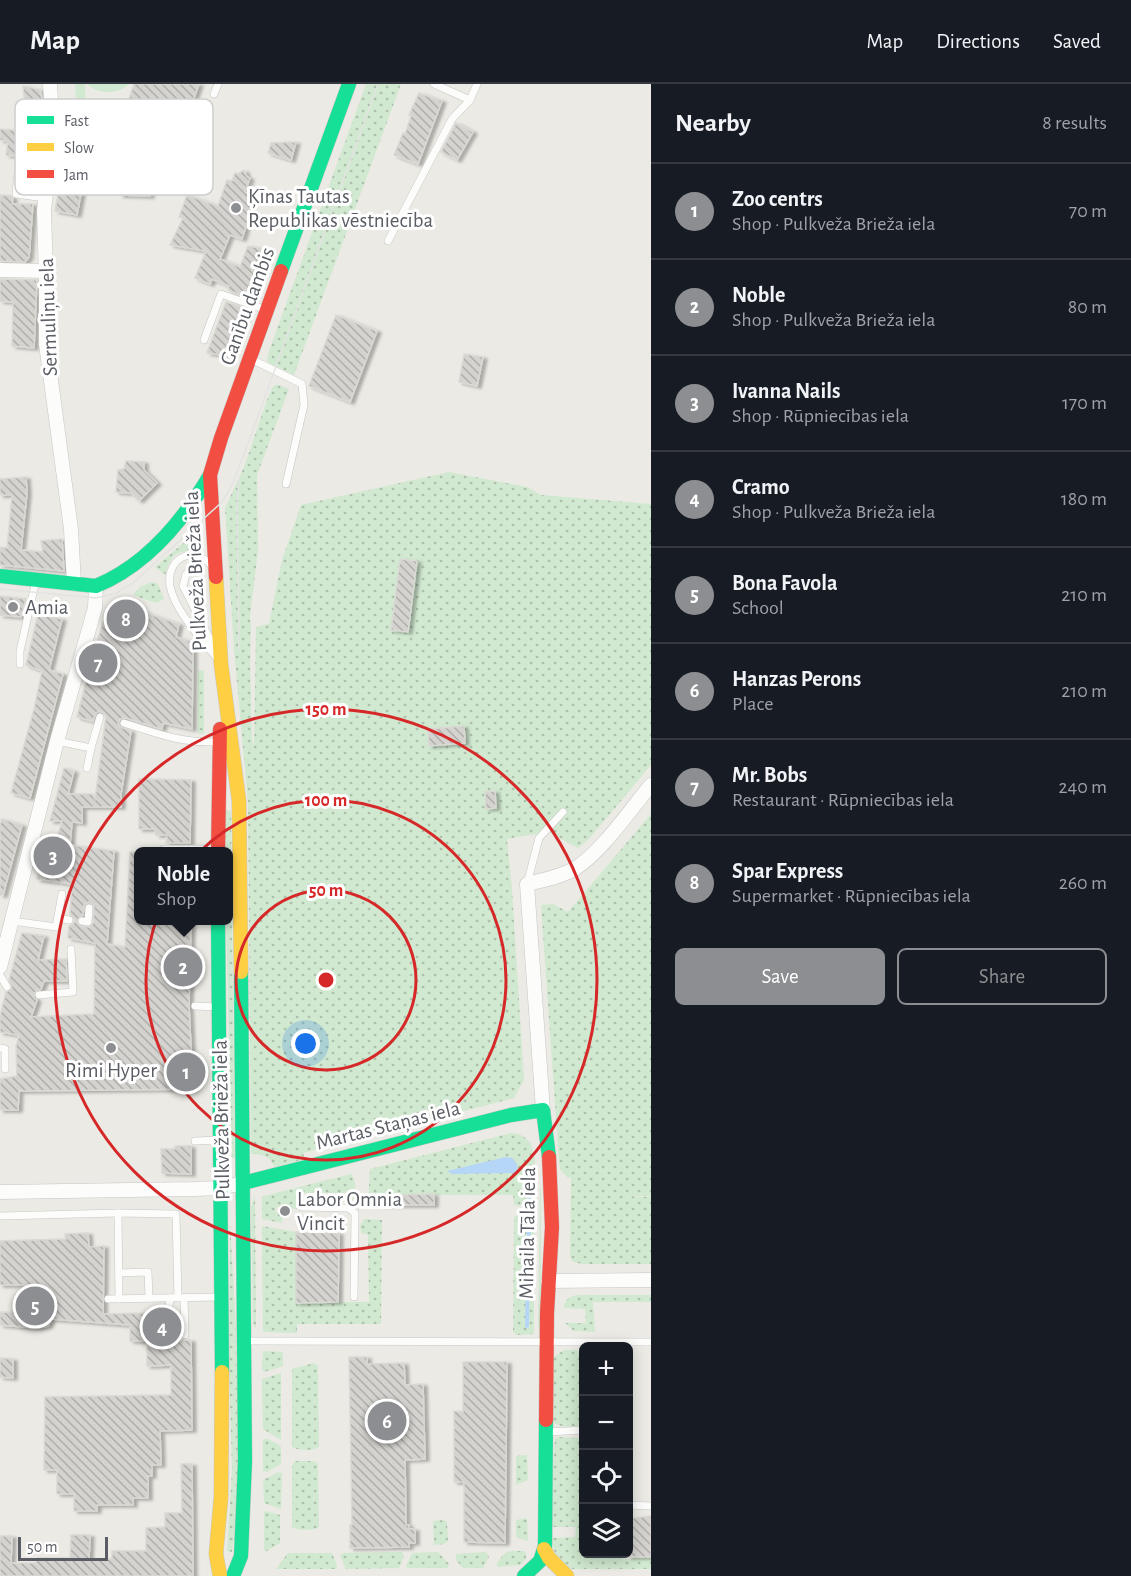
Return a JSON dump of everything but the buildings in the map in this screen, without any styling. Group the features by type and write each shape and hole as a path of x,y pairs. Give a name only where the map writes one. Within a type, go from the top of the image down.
{"main road":[{"name":"Ganību dambis","path":"210,475 349,84"},
{"path":"0,576 96,586 107,583 125,571 180,520 210,475"},
{"name":"Pulkveža Brieža iela","path":"210,475 221,664 239,801 245,1461 241,1556 233,1576"},
{"path":"180,520 197,519 213,525"},
{"name":"Pulkveža Brieža iela","path":"218,847 221,664"},
{"path":"218,800 228,791 234,793 239,801"},
{"name":"Pulkveža Brieža iela","path":"218,925 221,1497 216,1554 220,1576"},
{"name":"Martas Staņas iela","path":"243,1183 511,1115 543,1110"},
{"name":"Mihaila Tāla iela","path":"543,1110 549,1147 552,1227 548,1281 544,1549"},
{"path":"524,1576 540,1561 544,1549"},
{"path":"544,1549 549,1558 567,1576"}],"street":[{"name":"Sermuliņu iela","path":"50,84 51,99"},
{"name":"Sermuliņu iela","path":"45,195 46,353 70,518 75,569 74,584"},
{"path":"0,270 46,271"},
{"path":"0,967 57,741 95,606 96,586"},
{"path":"527,884 558,876 588,859 599,849 651,785"},
{"name":"Mihaila Tāla iela","path":"527,884 543,1110"},
{"path":"0,1192 220,1188 243,1183"},
{"path":"548,1281 651,1280"}],"lane":[{"path":"214,94 218,84"},
{"path":"434,84 444,86 470,100"},
{"path":"388,242 452,119 470,100 477,84"},
{"path":"23,195 45,198"},
{"path":"204,340 221,294 268,311"},
{"path":"250,359 302,384 304,405 286,484"},
{"path":"215,571 207,561 191,555 183,556 175,561 171,572 170,587 176,602 193,629 221,664"},
{"path":"202,559 186,574 183,586 221,664"},
{"path":"20,664 20,651 36,580"},
{"path":"87,768 100,717"},
{"path":"124,723 177,740 219,742"},
{"path":"57,741 91,748"},
{"path":"527,884 539,838 563,812"},
{"path":"12,921 56,927 62,894"},
{"path":"82,921 88,922 89,908"},
{"path":"58,918 69,920"},
{"path":"39,995 73,992 71,949"},
{"path":"0,975 8,987"},
{"path":"195,1006 218,1007"},
{"path":"0,1048 5,1049 5,1069"},
{"path":"195,1141 220,1140"},
{"path":"302,1207 357,1210 354,1297"},
{"path":"118,1213 119,1299"},
{"path":"0,1216 176,1214 185,1335"},
{"path":"119,1273 148,1272 148,1298"},
{"path":"108,1299 221,1297"},
{"path":"160,1333 168,1313 170,1298"},
{"path":"244,1341 651,1342"},
{"path":"546,1432 579,1430"},
{"path":"633,1505 651,1506"}],"green space":[{"path":"75,84 85,84 86,99 76,99"},
{"path":"87,84 129,84 114,92 102,92"},
{"path":"366,84 401,84 294,375 269,363 268,354"},
{"path":"275,385 289,389 257,475 258,550 250,617 254,749 256,627 269,624 282,560 301,505 449,472 527,487 541,495 651,504 651,765 589,839 578,848 548,832 507,839 524,1080 514,1098 303,1153 305,1159 274,1167 271,1160 265,1156 251,1154 248,803 234,649 225,508 244,467 267,400"},
{"path":"199,534 200,548 174,556 165,575 155,567 192,536"},
{"path":"152,582 158,584 164,599 156,603 133,595 140,587"},
{"path":"204,670 204,734 198,734 198,671"},
{"path":"226,809 231,812 231,847 225,847"},
{"path":"651,814 651,1196 623,1197 651,1197 651,1264 583,1264 573,1262 570,1256 571,1178 560,1169 559,1161 541,905 553,904 568,912"},
{"path":"226,925 232,925 235,1158 232,1158"},
{"path":"511,1133 521,1135 528,1140 534,1158 534,1198 519,1206 514,1205 513,1195 382,1195 382,1207 371,1206 368,1203 370,1169"},
{"path":"351,1174 355,1187 353,1200 347,1201 347,1193 298,1193 297,1209 276,1207 276,1213 283,1214 282,1223 262,1219 262,1197"},
{"path":"540,1188 541,1323 538,1330"},
{"path":"255,1196 256,1328 253,1324 251,1207"},
{"path":"529,1207 534,1209 534,1334 517,1335 513,1332 514,1218"},
{"path":"364,1219 382,1220 381,1324 297,1324 297,1333 263,1332 262,1226 296,1232 296,1302 369,1302 368,1234 362,1234 360,1226"},
{"path":"230,1223 236,1325 239,1505 232,1552 227,1551 232,1471 229,1357"},
{"path":"579,1295 651,1295 651,1302 593,1302 595,1332 574,1331 565,1323 586,1323 585,1309 563,1308 568,1298"},
{"path":"564,1350 579,1352 578,1426 561,1426 552,1421 554,1357"},
{"path":"263,1351 283,1352 283,1366 264,1372 262,1369"},
{"path":"314,1363 318,1366 319,1447 309,1450 298,1449 292,1447 292,1369"},
{"path":"281,1373 281,1440 263,1429 262,1379"},
{"path":"555,1438 579,1438 579,1558 651,1557 651,1569 571,1569 558,1562 550,1538 575,1537 576,1527 550,1527"},
{"path":"263,1439 268,1439 281,1446 281,1464 267,1472 263,1471"},
{"path":"527,1455 528,1480 516,1485 516,1456"},
{"path":"295,1461 314,1461 318,1464 319,1527 309,1530 292,1527 292,1466"},
{"path":"278,1472 282,1473 281,1509 264,1503 263,1480"},
{"path":"264,1512 280,1515 280,1543 267,1551 264,1550"},
{"path":"527,1518 528,1541 516,1537 516,1520"},
{"path":"433,1521 447,1522 448,1541 434,1545"},
{"path":"510,1551 524,1551 526,1558 521,1565 497,1567 497,1563 504,1554"},
{"path":"402,1552 404,1557 399,1568 346,1569 340,1556 343,1553"},
{"path":"438,1552 449,1564 448,1568 408,1568 406,1566 412,1553"},
{"path":"486,1552 489,1557 483,1568 463,1568 456,1560 456,1554"},
{"path":"288,1553 332,1553 337,1566 336,1569 276,1569"}],"water":[{"path":"506,1157 512,1158 517,1164 517,1171 514,1173 452,1174 447,1171"}],"waterway":[{"path":"529,1178 529,1198"},
{"path":"527,1326 529,1212"}],"tram line":[{"path":"0,589 96,598 116,593 133,583 222,502 231,487 249,441 378,84"},
{"path":"239,478 237,507 239,650"}],"traffic: fast":[{"path":"281,271 349,84"},
{"path":"0,576 96,586 132,566 162,540 188,509 210,475"},
{"path":"218,925 222,1372"},
{"path":"233,1576 241,1556 245,1461 241,972"},
{"path":"243,1183 511,1115 543,1110 549,1157"},
{"path":"524,1576 540,1561 545,1546 546,1420"}],"traffic: slow":[{"path":"216,577 221,664 239,801 241,972"},
{"path":"220,1576 216,1554 221,1497 222,1372"},
{"path":"544,1549 549,1558 567,1576"}],"traffic: jam":[{"path":"216,577 210,475 281,271"},
{"path":"218,847 220,729"},
{"path":"546,1420 547,1313 552,1227 549,1157"}],"place":[{"name":"Ķīnas Tautas Republikas vēstniecība","path":"236,208"},
{"name":"Amia","path":"13,607"},
{"name":"Spar Express","path":"126,619"},
{"name":"Mr. Bobs","path":"98,663"},
{"name":"Ivanna Nails","path":"53,856"},
{"name":"Noble","path":"183,967"},
{"name":"Rimi Hyper","path":"111,1048"},
{"name":"Zoo centrs","path":"186,1072"},
{"name":"Labor Omnia Vincit","path":"285,1211"},
{"name":"Bona Favola","path":"35,1306"},
{"name":"Cramo","path":"162,1327"},
{"name":"Hanzas Perons","path":"387,1421"}]}
